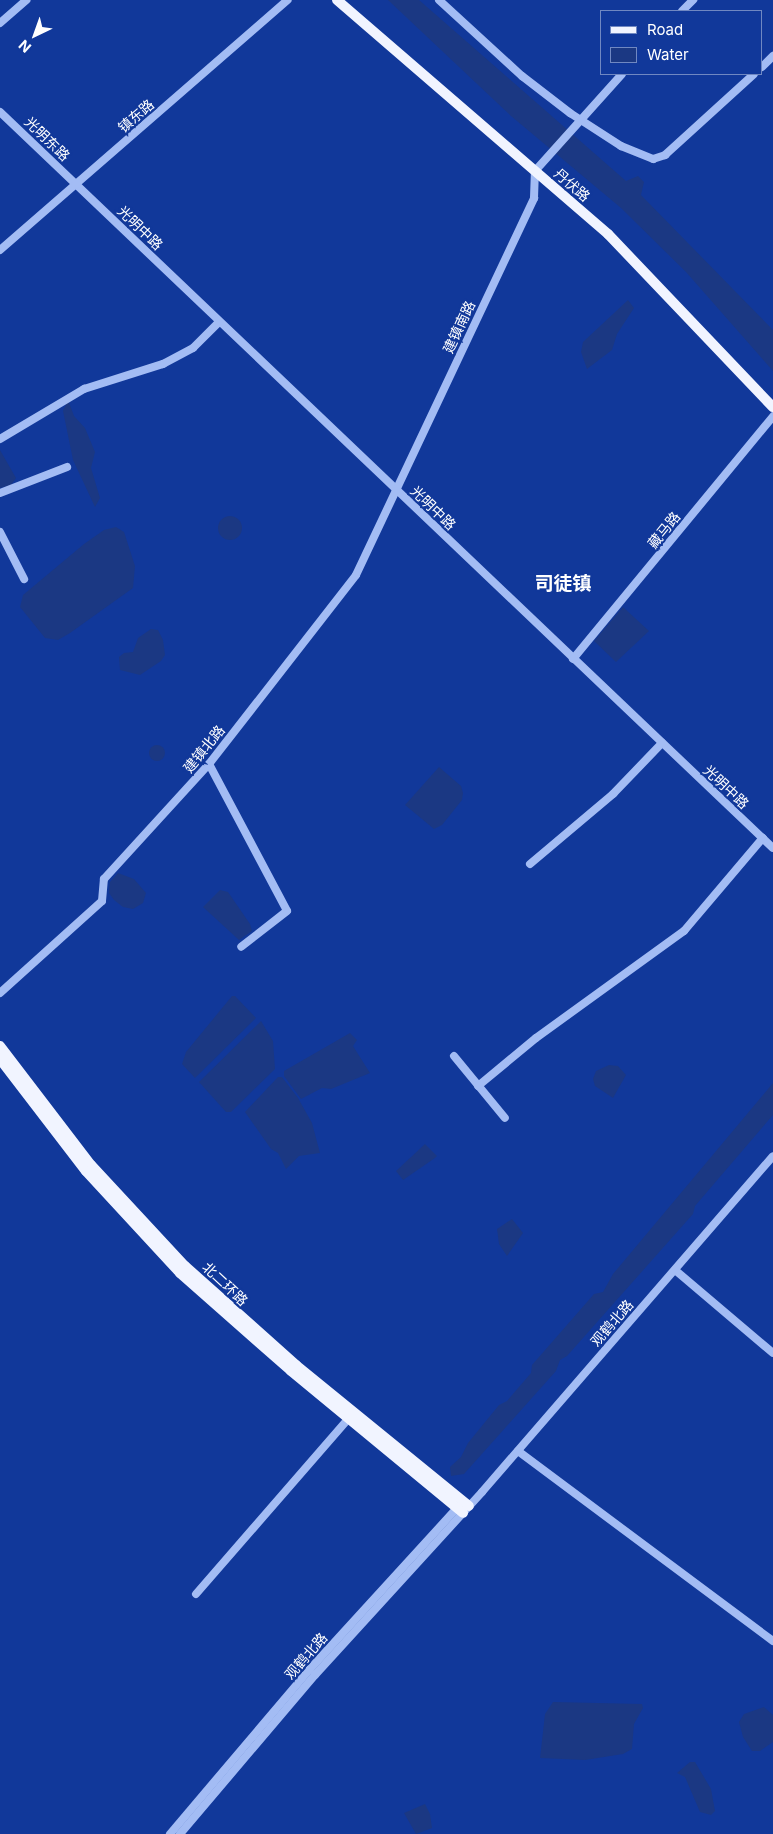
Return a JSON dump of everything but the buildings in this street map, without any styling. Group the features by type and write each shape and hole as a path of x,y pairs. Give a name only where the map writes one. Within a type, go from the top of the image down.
{"main road":[{"name":"丹伏路","path":"337,0 608,234 773,407"},
{"name":"北二环路","path":"0,1046 62,1129 131,1210 233,1311 351,1415 463,1509"},
{"name":"北二环路","path":"0,1059 80,1164 153,1244 228,1318 351,1415"}],"street":[{"path":"0,23 26,0"},
{"name":"镇东路","path":"0,250 288,0"},
{"path":"439,0 522,76 576,121 621,146 653,159 665,155 753,75"},
{"path":"683,10 693,0"},
{"path":"763,66 773,56"},
{"path":"535,171 576,121 621,75"},
{"name":"光明东路","path":"0,112 76,185"},
{"name":"建镇南路","path":"396,491 534,198 535,171"},
{"name":"光明中路","path":"76,185 773,848"},
{"path":"0,439 76,393 163,364 193,348 219,322"},
{"name":"藏马路","path":"573,659 773,416"},
{"path":"0,494 67,467"},
{"name":"建镇北路","path":"0,993 102,901 104,879 209,764 356,575 396,491"},
{"path":"0,532 24,579"},
{"path":"530,864 613,794 662,743"},
{"path":"209,764 287,911 241,947"},
{"path":"478,1086 536,1038 684,931 763,838"},
{"path":"454,1056 505,1118"},
{"name":"观鹤北路","path":"170,1834 310,1670 518,1451 773,1156"},
{"path":"675,1270 773,1353"},
{"path":"196,1594 351,1415"},
{"path":"518,1451 773,1641"},
{"name":"观鹤北路","path":"180,1834 315,1675 463,1509"}],"water":[{"path":"388,0 419,0 626,181 638,176 644,182 641,195 773,330 773,371 686,272 621,208 511,116"},
{"path":"628,300 634,308 617,334 612,350 587,369 581,352 583,342"},
{"path":"68,400 74,416 85,428 95,452 91,468 100,498 95,507 73,460 63,411"},
{"path":"0,450 16,478 11,485 0,488"},
{"path":"230,516 235,517 241,523 241,533 235,539 230,540 225,539 219,533 218,528 219,523 225,517"},
{"path":"116,527 124,532 135,566 133,588 58,640 45,638 20,607 23,595 84,544 104,530"},
{"path":"623,607 649,631 616,662 594,641"},
{"path":"151,629 158,630 163,640 165,655 161,661 140,675 120,670 119,657 124,653 133,652 138,638"},
{"path":"157,745 163,747 165,753 163,759 157,761 151,759 149,753 151,747"},
{"path":"439,767 461,786 463,793 462,800 442,825 434,829 405,805"},
{"path":"118,873 134,879 146,893 143,903 133,909 123,907 114,900 109,893 110,882"},
{"path":"220,890 228,892 250,924 252,931 239,940 203,907"},
{"path":"232,996 235,996 256,1018 195,1078 182,1064 186,1052"},
{"path":"261,1021 273,1041 275,1069 231,1112 226,1112 199,1082"},
{"path":"350,1033 357,1040 353,1046 370,1073 331,1089 322,1088 301,1099 284,1076 284,1071"},
{"path":"609,1065 618,1066 626,1075 613,1098 595,1086 593,1079 596,1071"},
{"path":"278,1077 282,1077 298,1098 312,1123 320,1153 299,1156 286,1169 278,1153 271,1149 245,1112"},
{"path":"773,1083 773,1115 695,1206 693,1214 567,1356 560,1360 556,1371 464,1474 451,1476 450,1467 461,1457 468,1443 499,1405 507,1401 531,1373 532,1365 594,1294 603,1292 613,1274"},
{"path":"425,1144 437,1156 403,1180 396,1171"},
{"path":"512,1219 523,1233 507,1256 499,1244 497,1229"},
{"path":"553,1702 642,1704 643,1708 634,1724 632,1749 623,1754 585,1760 540,1758 545,1714"},
{"path":"764,1707 773,1715 773,1742 760,1751 752,1751 743,1737 739,1722 744,1714"},
{"path":"690,1762 695,1762 711,1789 715,1811 711,1815 700,1812 685,1777 677,1773"},
{"path":"425,1804 430,1814 432,1828 416,1834 404,1813"}],"district":[{"name":"司徒镇","path":"563,584"}]}
